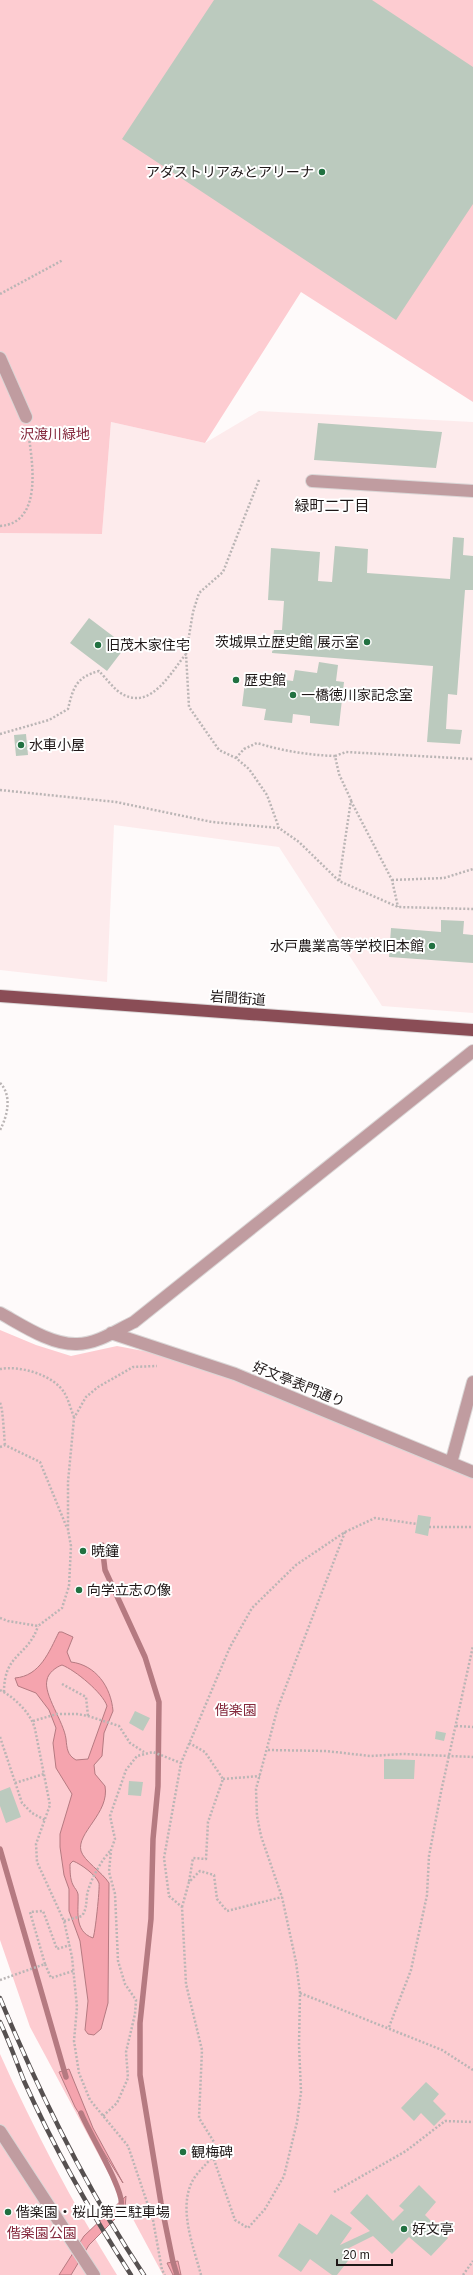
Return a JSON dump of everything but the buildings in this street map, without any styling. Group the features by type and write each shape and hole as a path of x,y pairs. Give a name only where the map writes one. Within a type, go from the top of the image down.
{"main road":[{"name":"岩間街道","path":"0,996 473,1030"}],"street":[{"path":"0,358 26,417"},
{"path":"312,481 471,489"},
{"path":"0,1313 52,1339 76,1344 92,1341 134,1322 473,1051"},
{"name":"好文亭表門通り","path":"110,1333 236,1374 473,1472"},
{"path":"451,1462 473,1382"},
{"path":"0,2131 94,2275"}],"path":[{"path":"0,294 63,260"},
{"path":"0,526 9,526 22,518 31,497 34,471 26,417"},
{"path":"259,480 223,572 199,593 193,612 186,654 189,707 220,750 236,758 249,769 267,796 279,828"},
{"path":"0,734 49,720 68,709 73,687 87,674 99,671 123,695 138,699 159,690 186,654"},
{"path":"236,758 244,749 257,743 277,750 308,755 335,756 346,752 473,759"},
{"path":"335,756 339,774 392,880 398,907"},
{"path":"0,790 116,802 212,822 279,828 299,842 339,881 398,907 473,909"},
{"path":"339,881 351,800"},
{"path":"392,880 444,878 473,869"},
{"path":"0,1083 6,1089 8,1100 7,1112 0,1130"},
{"path":"4,1692 7,1668 34,1640 38,1626 62,1608 69,1586 71,1546 68,1530 68,1482 74,1418 86,1397 98,1387 133,1367 148,1365 164,1366"},
{"path":"0,1369 26,1370 51,1380 65,1392 74,1418"},
{"path":"0,1403 2,1407 1,1414 5,1445"},
{"path":"0,1447 5,1445 40,1462 68,1530"},
{"path":"182,1907 169,1896 164,1858 181,1763 230,1647 252,1608 296,1565 345,1532 375,1518 417,1524"},
{"path":"429,1526 473,1527"},
{"path":"223,1779 208,1822 206,1859 193,1858 189,1882 182,1907 186,1984 202,2050 199,2118 214,2142 213,2157 235,2220 248,2228 265,2209 284,2176 297,2122 301,2092 299,2045 300,1993 296,1962 282,1897 267,1856 257,1816 256,1789 268,1750 278,1707 345,1532"},
{"path":"0,1618 8,1621 38,1626"},
{"path":"389,2028 411,1970 426,1895 430,1849 473,1646"},
{"path":"62,1684 86,1697 88,1716"},
{"path":"0,1690 25,1710 33,1721 44,1774 50,1805 36,1844 37,1862 64,1921 70,1945 74,1971 76,2007 74,2041 79,2073 90,2100 128,2146 153,2220 162,2270 165,2275"},
{"path":"33,1721 57,1714 77,1714 88,1716 119,1726 130,1743 144,1753"},
{"path":"456,1726 473,1727"},
{"path":"0,1737 22,1803 32,1813 44,1820"},
{"path":"189,1743 205,1752 223,1779"},
{"path":"268,1750 326,1751 370,1756 450,1755 473,1757"},
{"path":"103,2116 117,2103 128,2078 126,2052 135,2014 136,2000 125,1984 118,1961 115,1894 109,1872 111,1850 115,1834 110,1816 116,1795 126,1770 137,1756 144,1753 153,1752 181,1763"},
{"path":"15,1783 44,1774"},
{"path":"223,1779 260,1776"},
{"path":"64,1921 82,1916 87,1904 87,1895 94,1877 104,1858 111,1850"},
{"path":"189,1882 200,1871 214,1875 218,1899 227,1911 282,1897"},
{"path":"70,1945 57,1950 42,1911 30,1912 45,1964 52,1978 74,1971"},
{"path":"0,1980 45,1964"},
{"path":"300,1993 442,2050 473,2070"},
{"path":"334,2192 406,2151 445,2121 473,2122"},
{"path":"201,2275 189,2230 188,2194 191,2183 213,2157"},
{"path":"463,2275 473,2261"}],"shaded area":[{"name":"歴史館","path":"259,411 473,422 473,1013 382,1006 279,847 114,825 107,982 0,970 0,533 102,534 111,422 205,443"},
{"path":"59,1632 73,1637 67,1652 71,1662 88,1668 95,1672 101,1679 112,1702 113,1711 104,1733 102,1756 94,1765 95,1774 105,1786 103,1805 83,1837 81,1844 81,1851 83,1855 109,1883 108,2003 101,2029 94,2035 88,2034 85,2030 88,2001 80,1941 69,1911 69,1889 64,1875 60,1847 60,1834 72,1794 56,1768 53,1743 56,1728 49,1710 36,1693 18,1686 15,1678 31,1673 43,1662","holes":["62,1665 88,1682 100,1695 107,1706 88,1759 76,1760 69,1754 62,1725 48,1693 48,1677 57,1667","73,1861 88,1870 99,1883 93,1938 82,1930 78,1919 78,1894 72,1883 70,1875 70,1864"]},
{"path":"69,2069 93,2128 123,2183 75,2107 59,2072"},
{"path":"126,2196 125,2209 89,2245 71,2275 59,2275 84,2236"},
{"path":"178,2261 181,2275 173,2275 167,2263"}],"green space":[{"name":"沢渡川緑地","path":"0,0 473,0 473,402 301,292 205,443 111,422 102,534 0,533"},
{"name":"偕楽園","path":"0,1330 36,1345 71,1356 117,1346 154,1353 237,1381 473,1478 473,2275 163,2275 30,2027 0,1940"},
{"name":"偕楽園公園","path":"0,2054 26,2111 55,2166 117,2275 0,2275"}],"waterway":[{"path":"102,1545 105,1570 145,1657 159,1702 158,1786 153,1839 151,1919 140,2023 140,2075 161,2203 177,2275"},
{"path":"0,1849 66,2077"},
{"path":"81,2113 106,2161 118,2189 121,2199 121,2206"}],"railway":[{"path":"0,1998 31,2070 83,2175 144,2275"},
{"path":"0,2022 24,2081 60,2155 87,2204 131,2275"}],"place":[{"name":"アダストリアみとアリーナ","path":"322,172"},
{"name":"茨城県立歴史館 展示室","path":"367,642"},
{"name":"旧茂木家住宅","path":"98,645"},
{"name":"歴史館","path":"236,680"},
{"name":"一橋徳川家記念室","path":"293,695"},
{"name":"水車小屋","path":"21,745"},
{"name":"水戸農業高等学校旧本館","path":"432,946"},
{"name":"暁鐘","path":"83,1551"},
{"name":"向学立志の像","path":"79,1590"},
{"name":"観梅碑","path":"183,2152"},
{"name":"偕楽園・桜山第三駐車場","path":"8,2212"},
{"name":"好文亭","path":"404,2229"}],"district":[{"name":"緑町二丁目","path":"332,506"}]}
